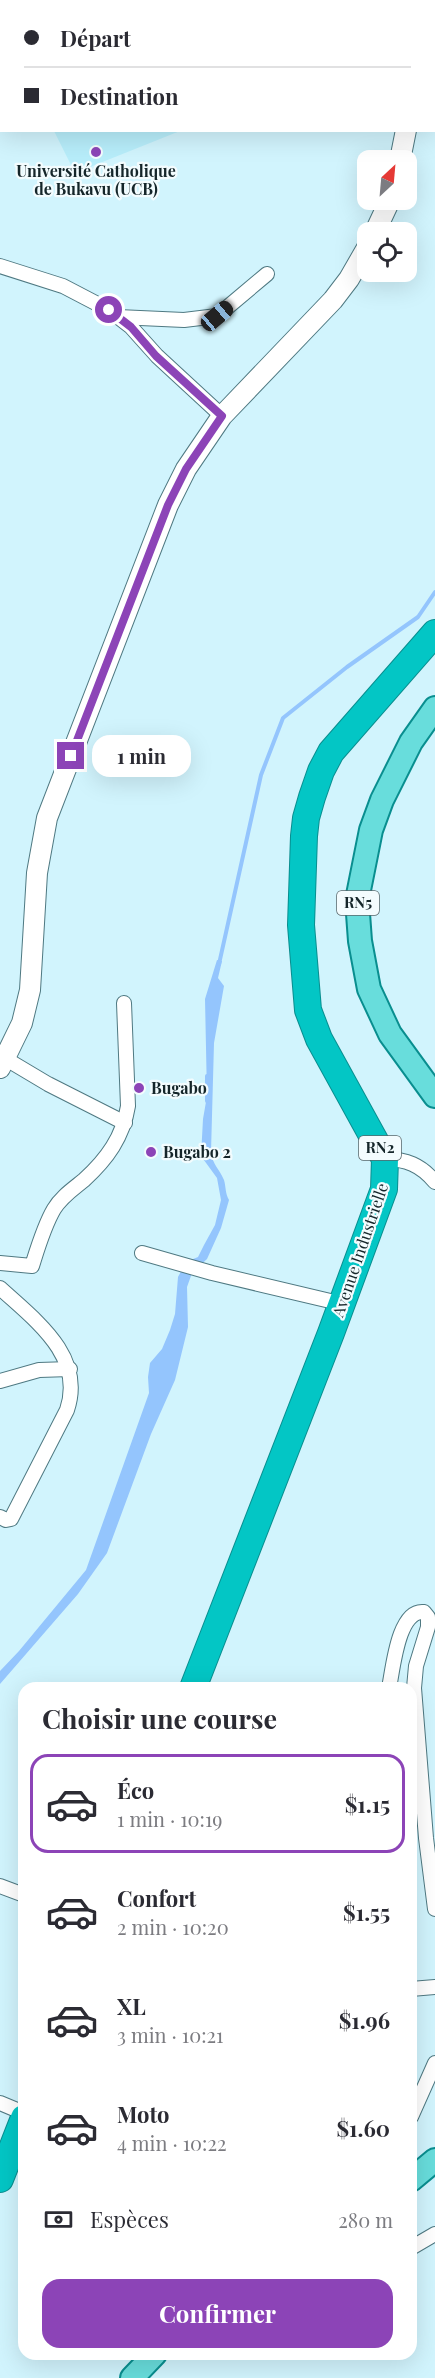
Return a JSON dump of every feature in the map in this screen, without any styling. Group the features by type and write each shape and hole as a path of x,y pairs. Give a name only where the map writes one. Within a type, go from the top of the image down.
{"highway":[{"name":"Avenue Industrielle","path":"195,1682 343,1304 384,1189 385,1160 319,1039 308,1010 301,925 304,836 312,797 321,771 331,752 435,633"},
{"path":"0,2179 18,2133"}],"main road":[{"name":"RN5","path":"435,708 411,742 382,800 371,830 357,900 360,941 369,989 390,1034 435,1096"},
{"path":"417,2175 435,2160"},
{"path":"132,2378 149,2360"}],"street":[{"path":"402,150 406,132"},
{"path":"125,1123 3,1063 22,1023 30,990 37,873 47,818 168,505 186,469 222,416 333,300 357,265"},
{"path":"0,266 63,286 118,317 131,327 156,356 222,416"},
{"path":"118,317 184,320 217,316 267,274"},
{"path":"0,1263 32,1266 54,1208 106,1158 119,1140 128,1106 124,1003"},
{"path":"385,1160 404,1159 426,1171 435,1182"},
{"path":"142,1253 212,1273 343,1304"},
{"path":"0,1288 43,1327 57,1345 70,1369 73,1394 68,1410 11,1519 6,1520 0,1517"},
{"path":"0,1381 39,1370 70,1369"},
{"path":"390,1682 397,1646 405,1623 418,1611 430,1609 428,1627 416,1666 415,1682"},
{"path":"417,1726 426,1838 435,1909"},
{"path":"0,1886 18,1893"},
{"path":"417,1988 435,1987"},
{"path":"417,2104 435,2063"},
{"path":"0,2103 18,2110"},
{"path":"417,2244 435,2234"}],"shaded area":[{"name":"Université Catholique de Bukavu (UCB)","path":"54,132 178,132 75,173"}],"water":[{"path":"217,960 222,961 218,978 224,986 214,1043 211,1152 224,1180 229,1200 221,1228 207,1259 192,1273 187,1287 188,1327 175,1380 151,1434 107,1553 78,1594 0,1684 0,1671 86,1570 149,1393 150,1363 162,1349 170,1330 175,1314 178,1277 186,1262 198,1257 215,1225 221,1200 217,1178 201,1156 207,1096 205,999"}],"waterway":[{"path":"219,964 261,775 283,718 347,667 418,617 435,592"},
{"path":"207,1076 207,1101"}],"place":[{"name":"Université Catholique de Bukavu (UCB)","path":"96,152"},
{"name":"Bugabo","path":"139,1088"},
{"name":"Bugabo 2","path":"151,1152"}],"route":[{"path":"71,756 168,505 186,469 222,416 156,356 131,327 109,310"}]}
